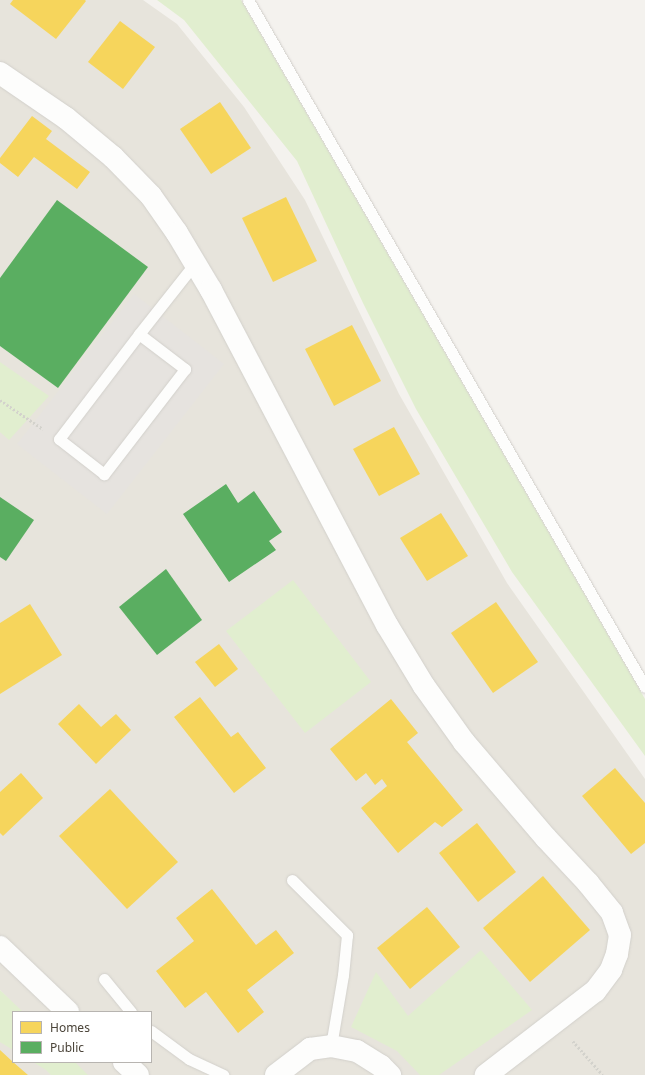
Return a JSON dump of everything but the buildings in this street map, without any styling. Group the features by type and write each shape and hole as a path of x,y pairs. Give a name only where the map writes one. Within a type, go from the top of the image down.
{"street":[{"path":"0,73 66,118 113,157 151,196 177,233 195,263 241,346 387,625 424,686 479,760 546,838 588,883 612,913 620,935 617,954 610,970 595,991 556,1023 486,1075"},
{"path":"0,947 67,1011"},
{"path":"276,1075 310,1049 331,1046 357,1051 381,1066 390,1075"},
{"path":"125,1063 138,1075"}],"lane":[{"path":"248,0 645,687"},
{"path":"139,334 185,369 104,474 58,439 139,334 195,263"},
{"path":"292,880 347,936 331,1046"},
{"path":"104,979 130,1011"},
{"path":"152,1032 189,1059 223,1075"}],"path":[{"path":"0,400 58,439"},
{"path":"556,1023 603,1075"}],"shaded area":[{"path":"0,0 143,0 177,24 244,107 305,200 399,394 507,583 645,779 645,1075 0,1075 0,1036 12,1025 12,1063 152,1063 152,1011 20,1011 0,990"},
{"path":"134,294 224,364 107,514 17,444"}],"green space":[{"path":"157,0 241,0 645,699 645,756 512,572 416,409 363,303 297,161 184,20"},
{"path":"0,362 49,396 9,440 0,432"},
{"path":"293,580 371,682 305,733 226,631"},
{"path":"481,950 532,1010 439,1075 420,1075 397,1051 351,1027 376,972 408,1016"},
{"path":"0,990 22,1011 12,1011 12,1049 0,1042"},
{"path":"35,1063 76,1063 88,1075 51,1075"}]}
